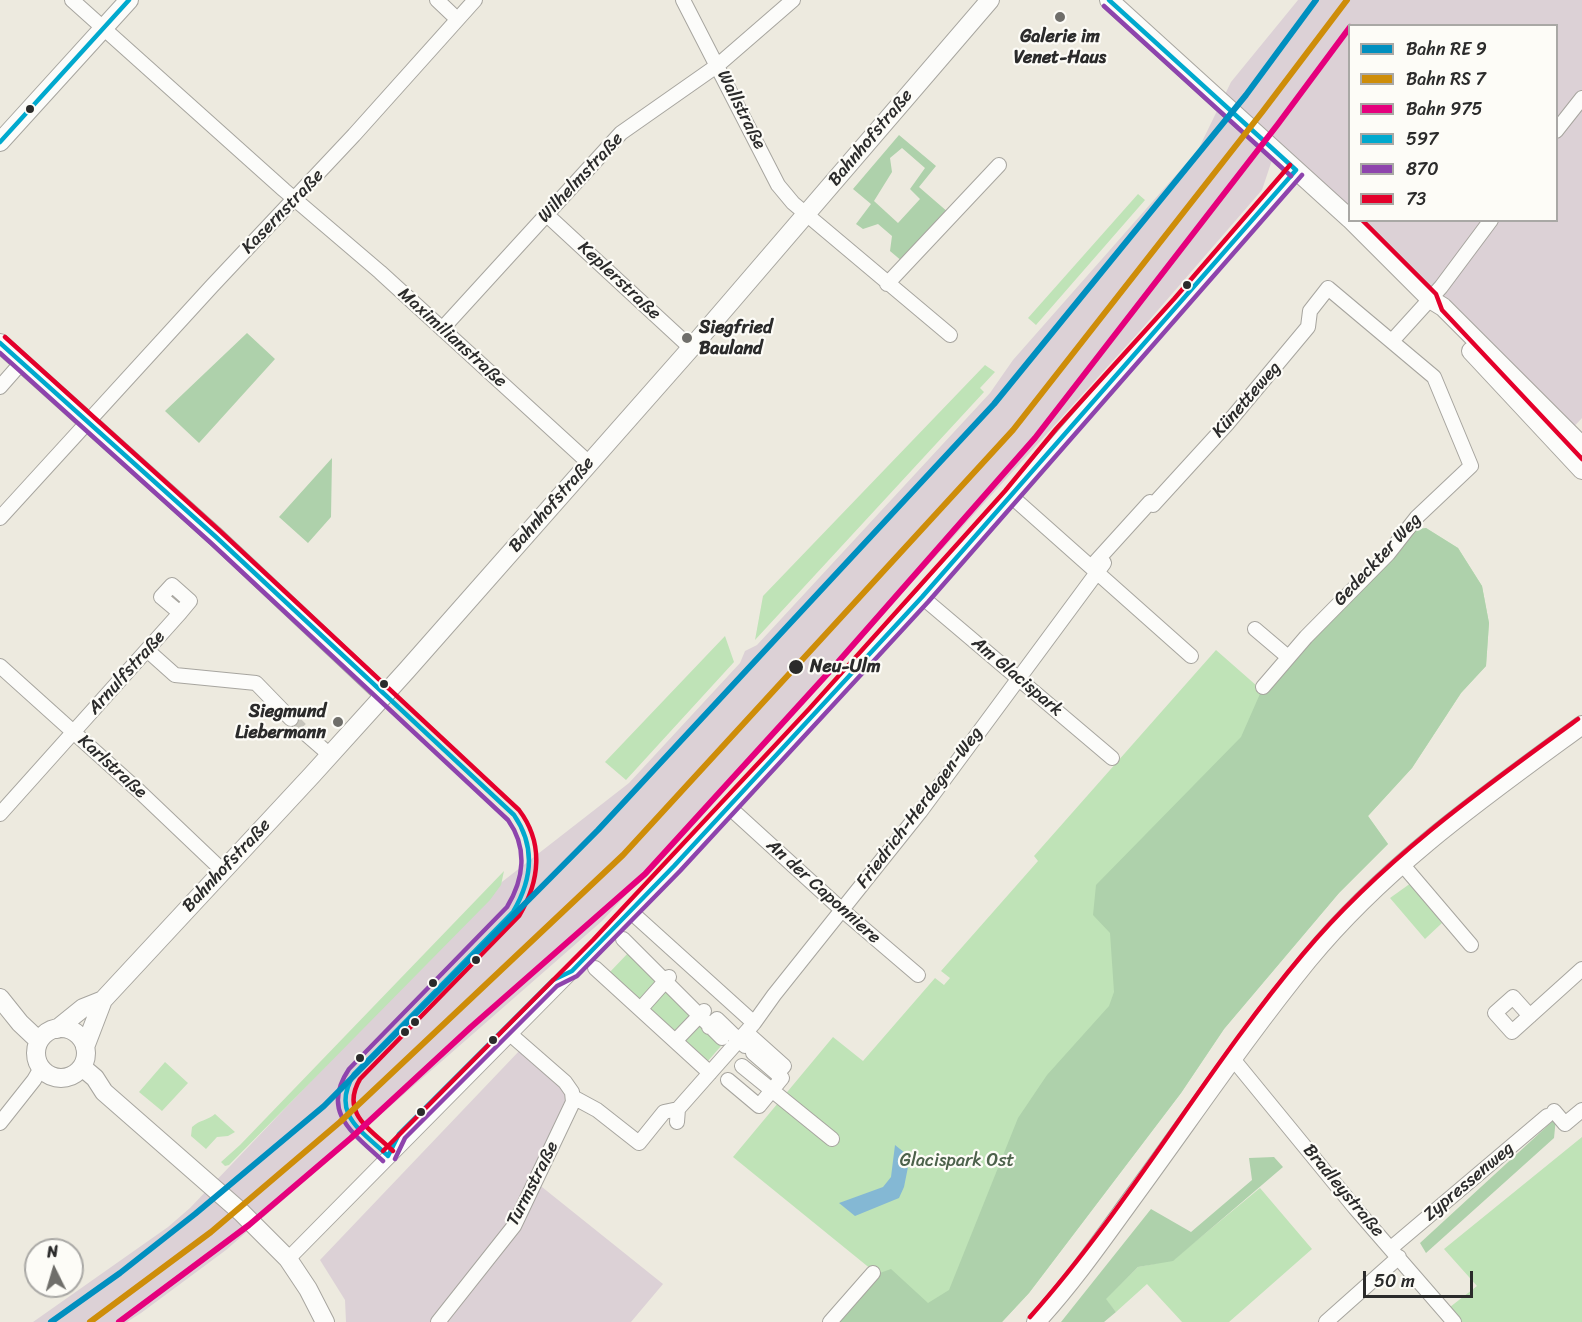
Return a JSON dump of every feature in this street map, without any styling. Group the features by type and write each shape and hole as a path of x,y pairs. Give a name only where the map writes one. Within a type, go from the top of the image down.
{"street":[{"name":"Maximilianstraße","path":"72,0 442,328 589,463"},
{"path":"0,142 129,0"},
{"path":"437,0 458,19"},
{"name":"Kasernstraße","path":"0,518 354,135 475,0"},
{"name":"Wallstraße","path":"683,0 778,184 793,203 950,335"},
{"name":"Wilhelmstraße","path":"442,328 621,133 718,65 793,0"},
{"name":"Bahnhofstraße","path":"85,1047 103,1000 330,756 806,216 990,0"},
{"path":"1109,0 1348,218"},
{"path":"1558,130 1582,98"},
{"path":"887,284 999,165"},
{"path":"288,1259 729,807 922,597 1062,434 1180,304 1296,170"},
{"name":"Keplerstraße","path":"547,215 690,348"},
{"path":"1352,222 1430,299 1443,307 1582,446"},
{"path":"1392,341 1430,299 1489,222"},
{"name":"Künetteweg","path":"1153,505 1308,327 1310,311 1328,288 1392,341"},
{"path":"1430,299 1436,314 1582,470"},
{"name":"Gedeckter Weg","path":"1263,687 1288,657 1388,554 1417,517 1471,466 1434,377 1392,341"},
{"path":"0,343 228,548 384,695"},
{"path":"0,387 22,362"},
{"path":"1011,496 1066,550 1094,569 1191,656"},
{"name":"Künetteweg","path":"1150,502 1156,507 1119,546 1094,569 1150,502"},
{"name":"Friedrich-Herdegen-Weg","path":"573,1097 597,1110 639,1143 664,1112 677,1115 718,1074 842,910 920,812 1018,679 1094,569"},
{"name":"Am Glacispark","path":"922,597 1112,758"},
{"name":"Arnulfstraße","path":"0,814 180,614"},
{"path":"1255,629 1288,657"},
{"path":"147,651 174,675 256,683 291,719"},
{"name":"Karlstraße","path":"0,666 223,871"},
{"path":"1036,1322 1098,1246 1233,1059 1309,959 1356,907 1402,864 1467,810 1582,725"},
{"path":"308,735 330,756"},
{"name":"An der Caponniere","path":"729,807 842,910 918,975"},
{"path":"1402,864 1471,945"},
{"path":"630,911 720,994 739,1046 786,1070"},
{"path":"623,939 669,977 704,1011 710,1027 717,1019 772,1090 832,1139"},
{"path":"644,1005 684,960"},
{"path":"595,968 718,1074 759,1106 786,1070"},
{"path":"1530,1016 1582,969"},
{"path":"679,1037 720,994"},
{"name":"Bahnhofstraße","path":"48,1034 83,1008 103,1000"},
{"path":"3,1002 20,1023 48,1034 74,1032 81,1038 86,1057 79,1070 61,1078 43,1070 36,1057 48,1034"},
{"path":"510,1034 565,1082 573,1092 573,1097"},
{"path":"739,1046 784,1066 786,1070"},
{"name":"Bradleystraße","path":"1233,1059 1355,1208 1454,1322"},
{"path":"0,1123 43,1070"},
{"path":"79,1070 95,1078 104,1092 241,1212 288,1259 300,1275 325,1322"},
{"name":"Turmstraße","path":"438,1322 514,1226 570,1111 573,1097"},
{"name":"Zypressenweg","path":"1326,1322 1395,1253 1550,1114 1565,1124 1582,1110"},
{"path":"830,1322 873,1273"}],"shaded area":[{"path":"1298,0 1582,0 1582,418 1568,433 1352,222 1558,222 1558,24 1348,24 1348,218 1275,151 1262,190 1139,332 602,921 226,1250 141,1313 127,1322 33,1322 67,1298 84,1298 84,1286 168,1227 190,1208 498,885 629,783 740,663 745,651 757,645 990,393 1013,360 1198,150 1231,82"},
{"path":"521,1049 565,1091 567,1099 565,1112 532,1179 663,1284 631,1322 346,1322 345,1300 320,1260"}],"green space":[{"path":"899,135 936,166 919,187 949,213 903,262 890,251 892,236 878,224 863,229 856,224 871,204 853,189","holes":["902,148 925,168 910,189 920,199 898,223 874,201 892,172 890,158"]},
{"path":"1138,194 1145,200 1036,325 1028,318"},
{"path":"247,333 275,359 199,443 165,411"},
{"path":"985,365 995,372 980,388 984,392 755,640 763,596"},
{"path":"332,458 331,517 308,543 279,517"},
{"name":"Glacispark Ost","path":"1426,528 1458,548 1482,586 1489,623 1486,666 1461,693 1412,768 1368,816 1388,844 1339,893 1224,1029 1181,1093 1029,1293 1002,1322 835,1322 877,1274 733,1157 833,1037 863,1061 935,978 944,985 950,978 941,971 1038,861 1034,856 1216,650 1257,686"},
{"path":"1426,528 1458,548 1482,586 1489,623 1486,666 1461,693 1412,768 1368,816 1388,844 1339,893 1224,1029 1181,1093 1029,1293 1002,1322 835,1322 877,1274 891,1269 928,1303 949,1290 1018,1118 1047,1075 1109,1006 1114,992 1110,933 1093,915 1096,885 1241,737 1263,687 1406,530"},
{"path":"725,636 734,662 626,780 605,762"},
{"path":"504,871 501,885 490,900 229,1165 225,1166 221,1162"},
{"path":"1411,883 1442,923 1425,939 1390,898"},
{"path":"629,952 657,981 639,1000 609,973"},
{"path":"666,989 692,1016 676,1033 647,1008"},
{"path":"700,1025 721,1046 708,1061 685,1040"},
{"path":"165,1062 188,1083 162,1111 139,1092"},
{"path":"215,1114 235,1132 228,1136 217,1137 206,1149 191,1136 192,1127"},
{"path":"1556,1118 1554,1138 1426,1253 1420,1243"},
{"path":"1582,1137 1582,1322 1462,1322 1450,1307 1477,1286 1444,1249"},
{"path":"1274,1157 1283,1167 1173,1261 1138,1267 1106,1299 1116,1312 1104,1322 1061,1322 1151,1209 1191,1232 1252,1180 1249,1158"},
{"path":"1260,1188 1312,1249 1229,1322 1182,1322 1147,1284 1116,1312 1105,1299 1138,1267 1173,1260"}],"water":[{"path":"895,1145 910,1157 904,1187 899,1198 855,1216 839,1203 883,1187 891,1177"}],"tunnel":[{"path":"291,719 307,735"}],"transit line":[{"name":"597","path":"0,142 129,0"},
{"name":"597","path":"1109,0 1296,170"},
{"path":"51,1322 120,1273 195,1214 324,1106 598,830 994,404 1246,95 1316,0"},
{"path":"90,1322 211,1232 340,1122 623,855 1013,430 1347,0"},
{"name":"870","path":"1104,6 1291,176"},
{"name":"73","path":"383,1151 593,940 809,709 1005,491 1056,429 1174,299 1290,165"},
{"name":"597","path":"388,1156 399,1134 553,980 572,971 674,866 922,597 1296,170"},
{"name":"870","path":"395,1159 405,1138 557,986 577,976 680,871 928,602 1302,175"},
{"name":"73","path":"1364,222 1436,294 1442,310 1582,459"},
{"name":"73","path":"5,337 221,532 519,810 527,823 536,849 535,876 519,916 360,1079 355,1091 353,1102 360,1120 393,1151"},
{"name":"597","path":"0,343 216,537 514,815 521,827 526,839 529,864 524,888 513,912 354,1074 347,1088 345,1100 352,1120 388,1156"},
{"name":"870","path":"0,353 211,543 508,820 519,841 520,875 507,907 349,1069 341,1084 338,1098 339,1110 344,1121 351,1131 383,1161"},
{"name":"73","path":"1030,1317 1101,1229 1267,998 1333,920 1398,857 1433,828 1578,719"}],"rail line":[{"name":"975","path":"119,1322 249,1225 351,1138 471,1027 645,874 831,670 1035,438 1278,124 1348,30"}],"place":[{"name":"Galerie im Venet-Haus","path":"1060,17"},
{"name":"Siegfried Bauland","path":"687,338"},
{"name":"Neu-Ulm","path":"796,667"},
{"name":"Siegmund Liebermann","path":"338,722"}]}
